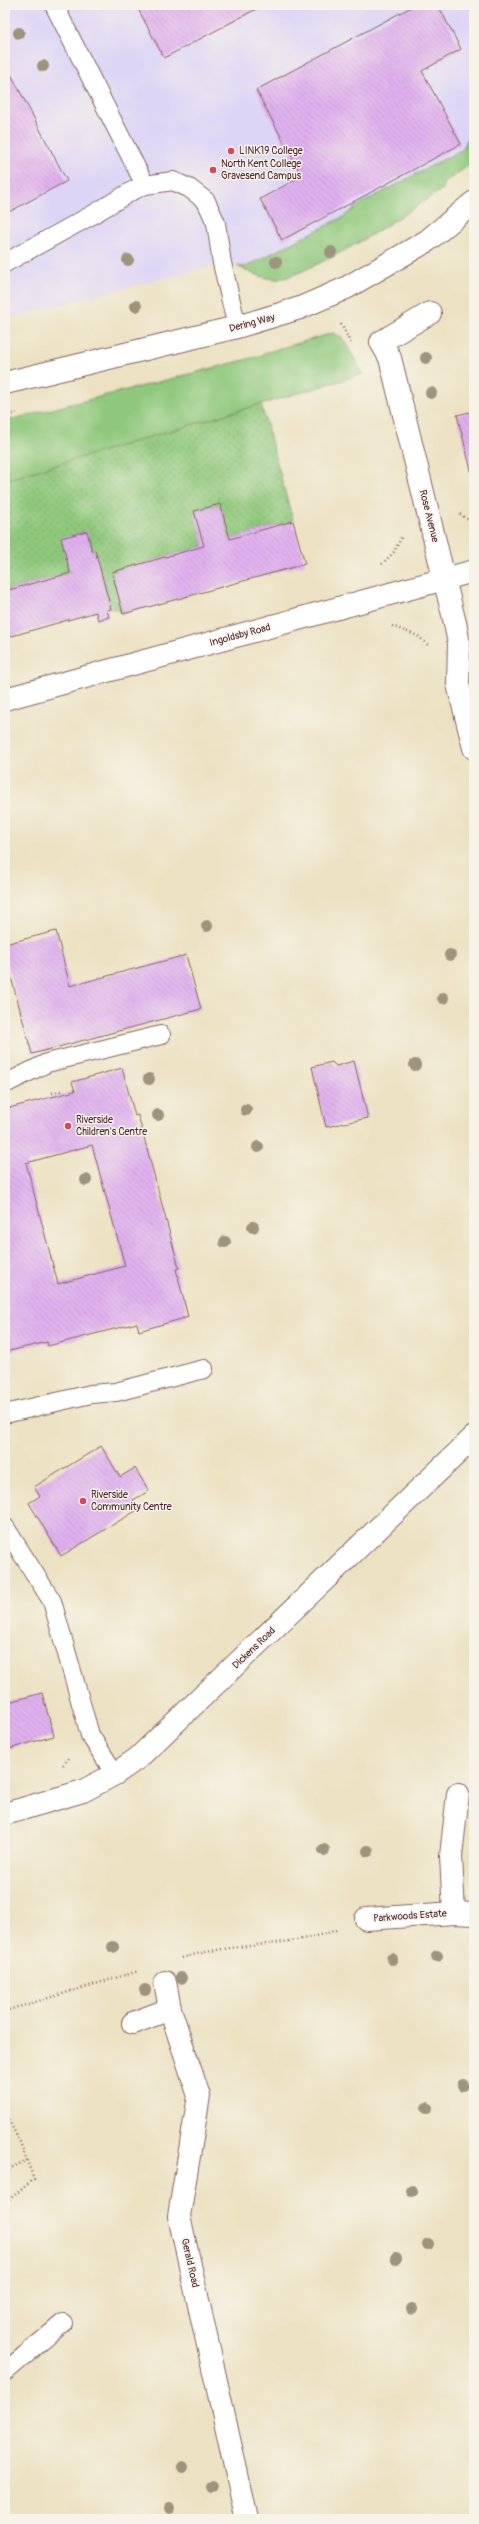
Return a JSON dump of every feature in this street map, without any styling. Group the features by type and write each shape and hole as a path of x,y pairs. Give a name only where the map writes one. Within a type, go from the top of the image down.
{"street":[{"name":"Dering Way","path":"5,383 237,327 289,312 346,288 428,241 474,202"},
{"name":"Rose Avenue","path":"430,313 381,342 390,358 459,644 458,684 474,748"},
{"name":"Ingoldsby Road","path":"5,699 474,571"},
{"name":"Dickens Road","path":"5,1814 83,1791 115,1774 144,1753 474,1437"},
{"name":"Parkwoods Estate","path":"366,1919 464,1913 451,1856 458,1794"},
{"name":"Gerald Road","path":"165,1982 170,2009 199,2096 179,2216 247,2519"},
{"path":"133,2022 170,2009"}],"lane":[{"path":"54,5 145,186"},
{"path":"5,263 132,191 145,186 173,181 189,188 206,201 216,223 222,263 237,327"},
{"path":"5,1084 47,1064 161,1035"},
{"path":"5,1414 91,1394 116,1392 204,1369"},
{"path":"5,1527 52,1601 90,1735 115,1774"},
{"path":"5,2372 63,2323"}],"path":[{"path":"341,324 354,348"},
{"path":"458,510 474,524"},
{"path":"378,568 394,552 401,540 402,530"},
{"path":"390,625 418,636 432,649"},
{"path":"468,772 474,795"},
{"path":"5,2113 27,2160 33,2181 5,2203"},
{"path":"5,2171 27,2160"}],"shaded area":[{"name":"North Kent College Gravesend Campus","path":"5,5 474,5 474,123 463,149 362,203 343,217 244,267 227,262 5,319"}],"green space":[{"path":"474,123 474,162 443,183 444,188 377,232 325,260 295,274 279,279 265,277 237,266 245,267 343,217 362,203 463,149"},
{"path":"333,333 342,337 363,374 5,480 5,421 260,356 264,353"},
{"path":"261,404 293,521 230,539 220,504 195,511 204,546 112,572 123,614 116,608 111,609 95,550 92,551 87,531 62,538 70,573 5,591 5,480"}],"building":[{"path":"136,5 264,5 164,58"},
{"path":"415,5 438,5 461,49 422,71 461,144 282,240 260,199 302,176 256,90"},
{"path":"5,63 67,181 5,214"},
{"path":"474,411 474,473 472,474 457,415"},
{"path":"220,504 230,539 293,521 305,564 123,614 112,572 204,546 194,511"},
{"path":"87,531 92,551 95,550 111,609 107,610 109,617 98,620 96,612 5,638 5,591 70,573 61,538"},
{"path":"56,931 70,986 186,955 201,1009 32,1054 5,955 5,944"},
{"path":"354,1061 368,1118 326,1127 312,1067 332,1062 336,1066"},
{"path":"122,1068 135,1116 138,1115 179,1268 176,1269 188,1317 139,1331 137,1323 48,1346 47,1342 5,1352 5,1109 75,1091 72,1082","holes":["92,1145 125,1266 58,1284 26,1163"]},
{"name":"Riverside Community Centre","path":"101,1446 120,1477 135,1468 149,1491 133,1500 139,1509 61,1556 29,1503 40,1496 34,1487"},
{"path":"42,1693 54,1736 5,1750 5,1703"}],"place":[{"name":"LINK19 College","path":"231,151"},
{"name":"North Kent College Gravesend Campus","path":"213,170"},
{"name":"Riverside Children's Centre","path":"68,1126"},
{"name":"Riverside Community Centre","path":"83,1501"}]}
